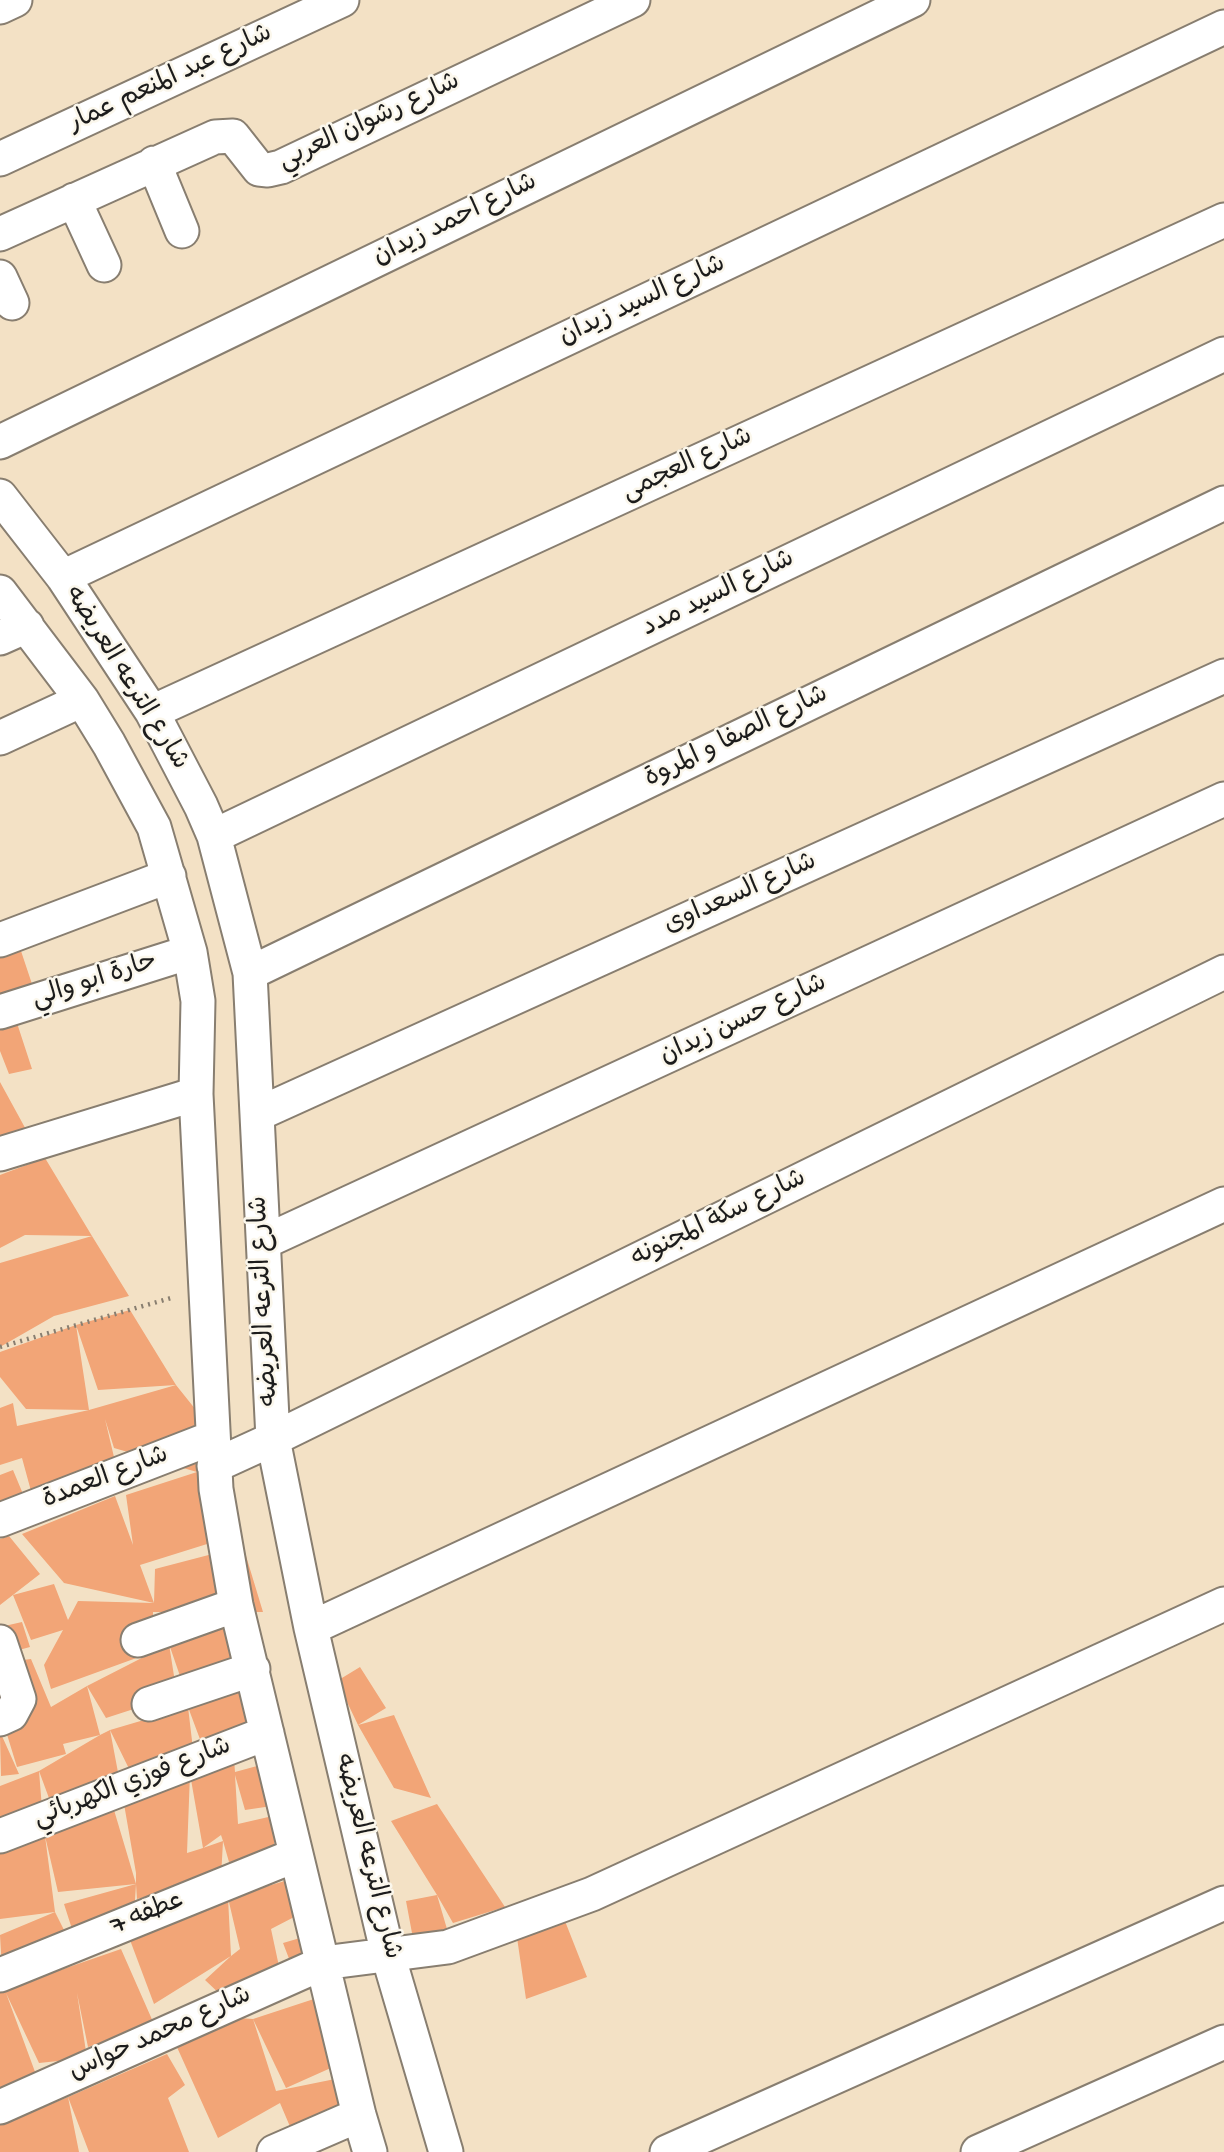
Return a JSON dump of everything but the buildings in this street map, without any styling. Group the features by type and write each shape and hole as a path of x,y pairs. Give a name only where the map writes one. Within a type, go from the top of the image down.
{"street":[{"path":"0,7 15,0"},
{"name":"شارع عبد المنعم عمار","path":"0,159 342,0"},
{"name":"شارع رشوان العربي","path":"0,234 215,136 233,136 259,169 281,167 633,0"},
{"name":"شارع احمد زيدان","path":"0,442 913,0"},
{"name":"شارع السيد زيدان","path":"63,577 1224,27"},
{"path":"154,163 182,230"},
{"path":"74,200 104,265"},
{"name":"شارع العجمى","path":"152,712 1224,220"},
{"name":"شارع السيد مدد","path":"214,836 1224,354"},
{"name":"شارع الترعه العريضه","path":"0,496 63,577 152,712 214,836 250,973 273,1439 311,1628 388,1955 446,2152"},
{"name":"شارع الصفا و المروة","path":"250,973 1224,503"},
{"name":"شارع الترعه العريضه","path":"0,592 14,632 82,700 154,827 190,952 198,1001 196,1094 213,1452 236,1605 370,2152"},
{"name":"شارع السعداوى","path":"257,1114 1224,677"},
{"path":"0,738 82,700"},
{"name":"شارع حسن زيدان","path":"264,1242 1224,799"},
{"path":"154,827 201,806"},
{"path":"0,939 170,876"},
{"name":"حارة ابو والي","path":"0,1012 190,952"},
{"name":"شارع سكة المجنونه","path":"213,1452 273,1439 1224,972"},
{"path":"0,1154 196,1094"},
{"path":"311,1628 1224,1204"},
{"name":"شارع العمدة","path":"0,1520 213,1452"},
{"name":"شارع محمد حواس","path":"0,2107 323,1963 448,1947 592,1894 1224,1604"},
{"path":"138,1640 236,1605"},
{"path":"0,1642 19,1699 11,1714 0,1719"},
{"path":"149,1704 253,1669"},
{"name":"شارع فوزي الكهربائي","path":"0,1836 267,1733"},
{"name":"عطفه 7","path":"0,1975 296,1855"},
{"path":"667,2152 1224,1903"},
{"path":"978,2152 1224,2042"},
{"path":"274,2152 359,2115"}],"path":[{"path":"0,1348 205,1288"}]}
